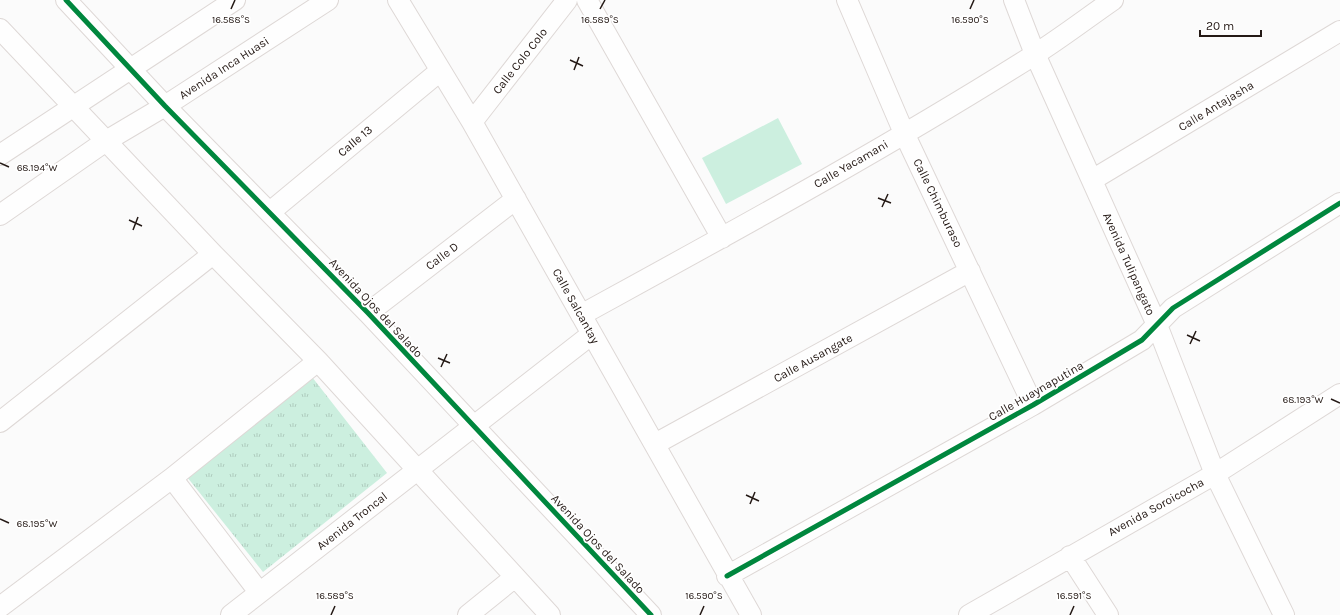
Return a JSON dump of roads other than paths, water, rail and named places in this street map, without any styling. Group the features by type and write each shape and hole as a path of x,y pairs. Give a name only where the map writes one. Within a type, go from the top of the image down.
{"street":[{"name":"Avenida Ojos del Salado","path":"66,0 165,106 368,313 473,427 651,615"},
{"path":"0,155 129,68 235,0"},
{"name":"Avenida Inca Huasi","path":"0,215 106,141 165,106 328,0"},
{"name":"Calle Salcantay","path":"398,0 472,122 655,444 727,576 751,615"},
{"name":"Calle Colo Colo","path":"472,122 567,0"},
{"path":"587,0 722,238"},
{"name":"Calle Chimburaso","path":"847,0 904,133 1033,405"},
{"name":"Avenida Tulipangato","path":"1014,0 1035,54 1157,325 1215,474 1284,615"},
{"name":"Calle Yacamani","path":"582,315 722,238 904,133 1035,54 1113,0"},
{"path":"0,29 213,254 318,361 550,615"},
{"name":"Calle Antajasha","path":"1092,180 1340,32"},
{"name":"Calle 13","path":"270,212 440,71"},
{"name":"Calle D","path":"368,313 516,199"},
{"name":"Calle Huaynaputina","path":"727,576 1033,405 1142,340 1173,308 1340,203"},
{"path":"0,422 213,254"},
{"name":"Calle Ausangate","path":"655,444 970,271"},
{"name":"Avenida Troncal","path":"231,615 592,334"},
{"path":"0,607 172,478 318,361"},
{"name":"Avenida Soroicocha","path":"969,615 1215,474 1340,394"},
{"path":"172,478 259,592"},
{"path":"1070,556 1108,615"},
{"path":"468,615 515,577"}]}
